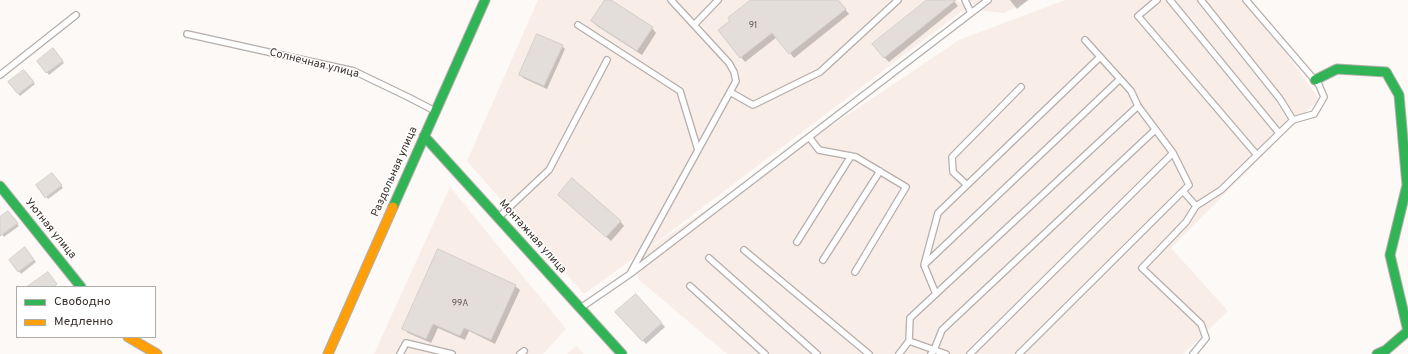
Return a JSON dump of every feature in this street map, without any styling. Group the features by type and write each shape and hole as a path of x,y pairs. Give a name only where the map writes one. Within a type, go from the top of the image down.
{"street":[{"name":"Раздольная улица","path":"328,354 485,0"},
{"path":"1315,80 1336,68 1386,72 1399,95 1407,185 1390,255 1408,331 1386,350 1377,354"},
{"name":"Монтажная улица","path":"424,136 622,354"},
{"name":"Уютная улица","path":"0,186 80,286"},
{"path":"130,338 157,354"}],"lane":[{"path":"630,274 736,81 734,72 729,63 671,0"},
{"path":"694,25 718,0"},
{"path":"730,92 753,105 820,72 898,0"},
{"path":"965,0 971,13"},
{"path":"580,309 630,274 971,13 979,3 988,0"},
{"path":"1157,0 1138,16 1257,155"},
{"path":"1170,0 1280,133"},
{"path":"1201,0 1280,98 1293,120"},
{"path":"1193,354 1206,338 1201,324 1142,268 1186,222 1196,206 1221,190 1293,120 1314,114 1324,97 1315,80 1246,0"},
{"path":"0,75 76,15"},
{"path":"578,25 680,91 698,150"},
{"name":"Солнечная улица","path":"187,34 354,71 408,96 435,111"},
{"path":"1019,354 1189,186 1173,153 1138,106 1131,91 1085,40"},
{"path":"936,294 924,265 938,213 1100,57"},
{"path":"498,218 549,170 607,60"},
{"path":"924,265 1120,79"},
{"path":"967,185 953,172 952,157 1021,87"},
{"path":"899,354 909,341 910,318 1138,106"},
{"path":"933,352 942,330 1155,130"},
{"path":"809,137 819,150 856,157 906,187 855,272"},
{"path":"970,354 1173,153"},
{"path":"797,242 851,156"},
{"path":"823,260 880,171"},
{"path":"1183,191 1196,206"},
{"path":"744,250 868,354"},
{"path":"709,258 817,354"},
{"path":"690,286 765,354"},
{"path":"909,341 933,352 946,354"},
{"path":"400,354 406,342 452,354"}],"shaded area":[{"path":"538,0 957,0 966,8 645,251 959,40 1065,0 1248,0 1319,99 1171,248 1228,311 1183,354 727,354 639,280 635,257 584,294 467,161"},
{"path":"969,0 1030,0 1004,13 983,11"},
{"path":"450,187 566,329 543,354 374,354"},
{"path":"576,346 584,354 567,354"}],"building":[{"path":"605,0 611,0 653,27 637,51 591,21"},
{"path":"751,0 838,0 846,9 789,54 772,33 740,58 718,30 730,21 728,18"},
{"path":"927,0 956,0 884,58 872,44"},
{"path":"537,34 563,45 544,86 519,75"},
{"path":"53,48 63,61 46,73 37,61"},
{"path":"24,70 34,82 18,94 8,82"},
{"path":"52,173 62,185 45,198 36,185"},
{"path":"572,178 621,221 606,237 558,195"},
{"path":"8,211 18,223 0,236 0,217"},
{"path":"25,247 34,260 18,272 9,260"},
{"path":"438,249 516,285 491,340 464,328 460,336 433,324 426,339 402,329"},
{"path":"48,272 57,284 54,286 28,286"},
{"path":"636,294 662,323 642,341 615,312"}],"traffic: fast":[{"path":"393,207 485,0"},
{"path":"1315,80 1337,69 1386,72 1399,95 1407,185 1390,255 1408,331 1386,350 1377,354"},
{"path":"424,136 622,354"},
{"path":"0,186 80,286"}],"traffic: slow":[{"path":"328,354 393,207"},
{"path":"130,338 157,354"}]}
